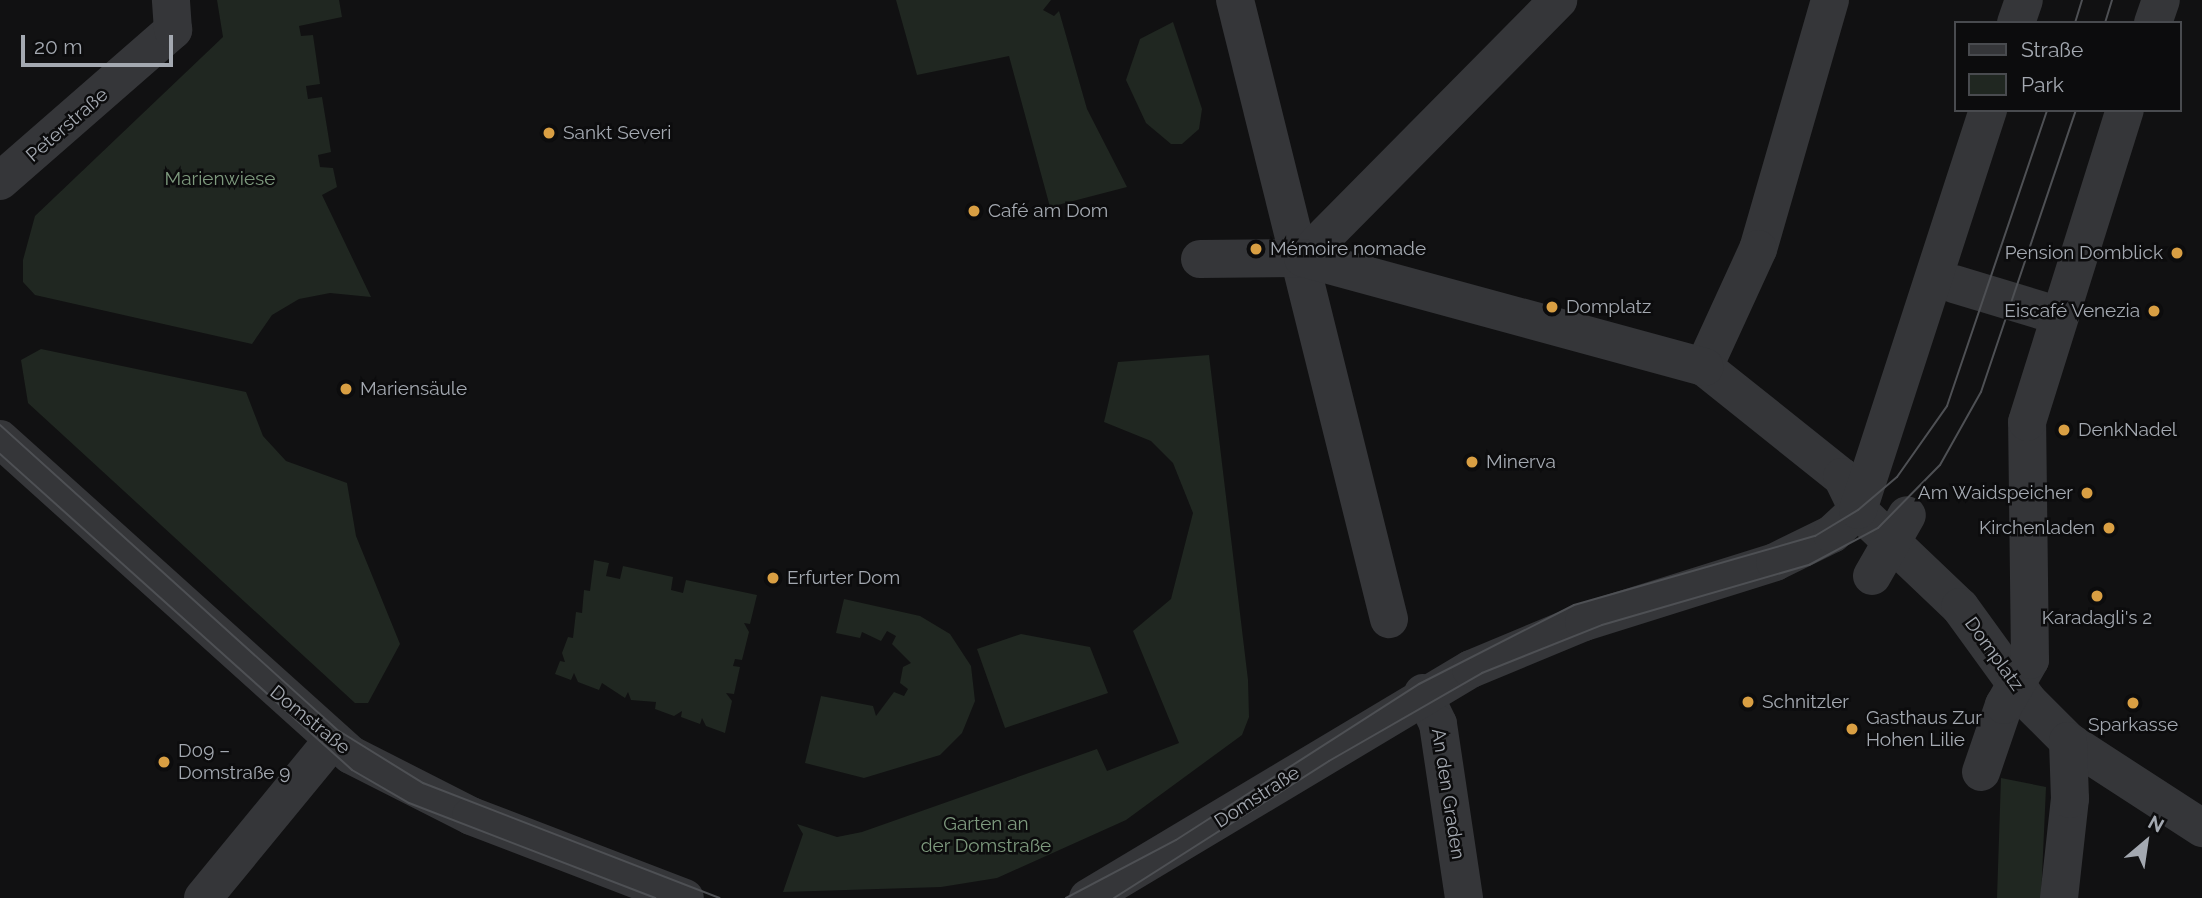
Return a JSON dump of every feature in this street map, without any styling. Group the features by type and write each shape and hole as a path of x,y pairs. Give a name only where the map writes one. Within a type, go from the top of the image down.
{"street":[{"name":"Peterstraße","path":"0,181 66,128 173,30 171,0"},
{"path":"1236,0 1303,258 1389,619"},
{"path":"1303,258 1558,0"},
{"path":"1704,367 1758,249 1830,0"},
{"path":"2017,21 2024,0"},
{"path":"2155,21 2161,0"},
{"path":"1440,701 1584,622 1810,548 1858,510 1987,112"},
{"path":"1982,772 2003,697 2030,660 2033,620 2027,422 2057,315 2124,112"},
{"path":"1200,259 1303,258 1704,367 1842,477 1858,510"},
{"path":"1954,284 2057,315"},
{"name":"Domstraße","path":"0,439 332,741 407,787 471,816 685,898"},
{"name":"Domplatz","path":"1858,510 1900,528 1960,607 2003,697 2202,828"},
{"path":"1872,576 1900,528"},
{"name":"Domstraße","path":"1088,898 1236,810 1440,701"},
{"name":"An den Graden","path":"1440,701 1464,898"},
{"path":"203,898 332,741"},
{"path":"2059,898 2070,799 2068,741"}],"green space":[{"name":"Marienwiese","path":"217,0 339,0 342,17 299,26 301,36 313,35 320,84 306,86 308,99 322,97 331,152 318,155 320,167 333,168 337,187 322,195 371,297 330,293 299,299 272,315 252,344 35,295 23,282 23,260 35,216 223,37"},
{"path":"896,0 1051,0 1043,10 1054,16 1059,11 1087,109 1127,187 1050,207 1009,56 917,75"},
{"path":"1173,22 1202,109 1199,129 1182,144 1171,144 1146,123 1126,80 1140,39"},
{"path":"41,349 246,392 263,436 286,461 347,483 356,536 400,644 368,703 355,703 28,403 21,360"},
{"name":"Garten an der Domstraße","path":"1209,355 1248,680 1249,717 1242,735 1126,820 997,878 941,887 783,892 803,834 797,824 837,837 862,832 1097,749 1107,771 1179,743 1133,631 1171,599 1193,513 1173,463 1151,441 1104,422 1118,362"},
{"path":"594,560 609,563 606,576 620,579 623,566 673,577 671,590 683,593 686,580 757,595 750,624 744,623 749,632 742,660 735,659 733,666 740,667 734,694 726,693 732,701 725,733 706,726 702,718 700,724 681,717 682,711 674,716 655,709 656,702 631,700 628,692 625,698 602,683 599,690 578,682 574,673 571,680 555,674 560,661 565,662 562,653 568,637 573,638 576,612 582,613 584,590 590,591"},
{"path":"844,599 920,616 950,634 971,666 975,701 962,733 940,755 864,778 805,763 821,696 873,706 876,716 894,692 904,696 908,689 900,683 903,667 911,663 892,644 896,636 887,631 881,641 862,632 860,638 836,633"},
{"path":"1021,634 1090,647 1108,693 1005,728 977,649"},
{"path":"2001,778 2046,787 2041,898 1997,898"}],"tram line":[{"path":"2076,21 2082,0"},
{"path":"2106,21 2112,0"},
{"path":"1066,898 1176,840 1419,684 1574,605 1815,536 1858,510 1897,477 1947,406 2046,112"},
{"path":"1114,898 1329,761 1482,673 1602,625 1809,565 1878,528 1940,465 1981,392 2075,112"},
{"path":"0,425 339,731 423,783 719,898"},
{"path":"0,454 352,770 409,803 655,898"}],"place":[{"name":"Sankt Severi","path":"549,133"},
{"name":"Café am Dom","path":"974,211"},
{"name":"Mémoire nomade","path":"1256,249"},
{"name":"Pension Domblick","path":"2177,253"},
{"name":"Domplatz","path":"1552,307"},
{"name":"Eiscafé Venezia","path":"2154,311"},
{"name":"Mariensäule","path":"346,389"},
{"name":"DenkNadel","path":"2064,430"},
{"name":"Minerva","path":"1472,462"},
{"name":"Am Waidspeicher","path":"2087,493"},
{"name":"Kirchenladen","path":"2109,528"},
{"name":"Erfurter Dom","path":"773,578"},
{"name":"Karadagli's 2","path":"2097,596"},
{"name":"Schnitzler","path":"1748,702"},
{"name":"Sparkasse","path":"2133,703"},
{"name":"Gasthaus Zur Hohen Lilie","path":"1852,729"},
{"name":"D09 – Domstraße 9","path":"164,762"}]}
